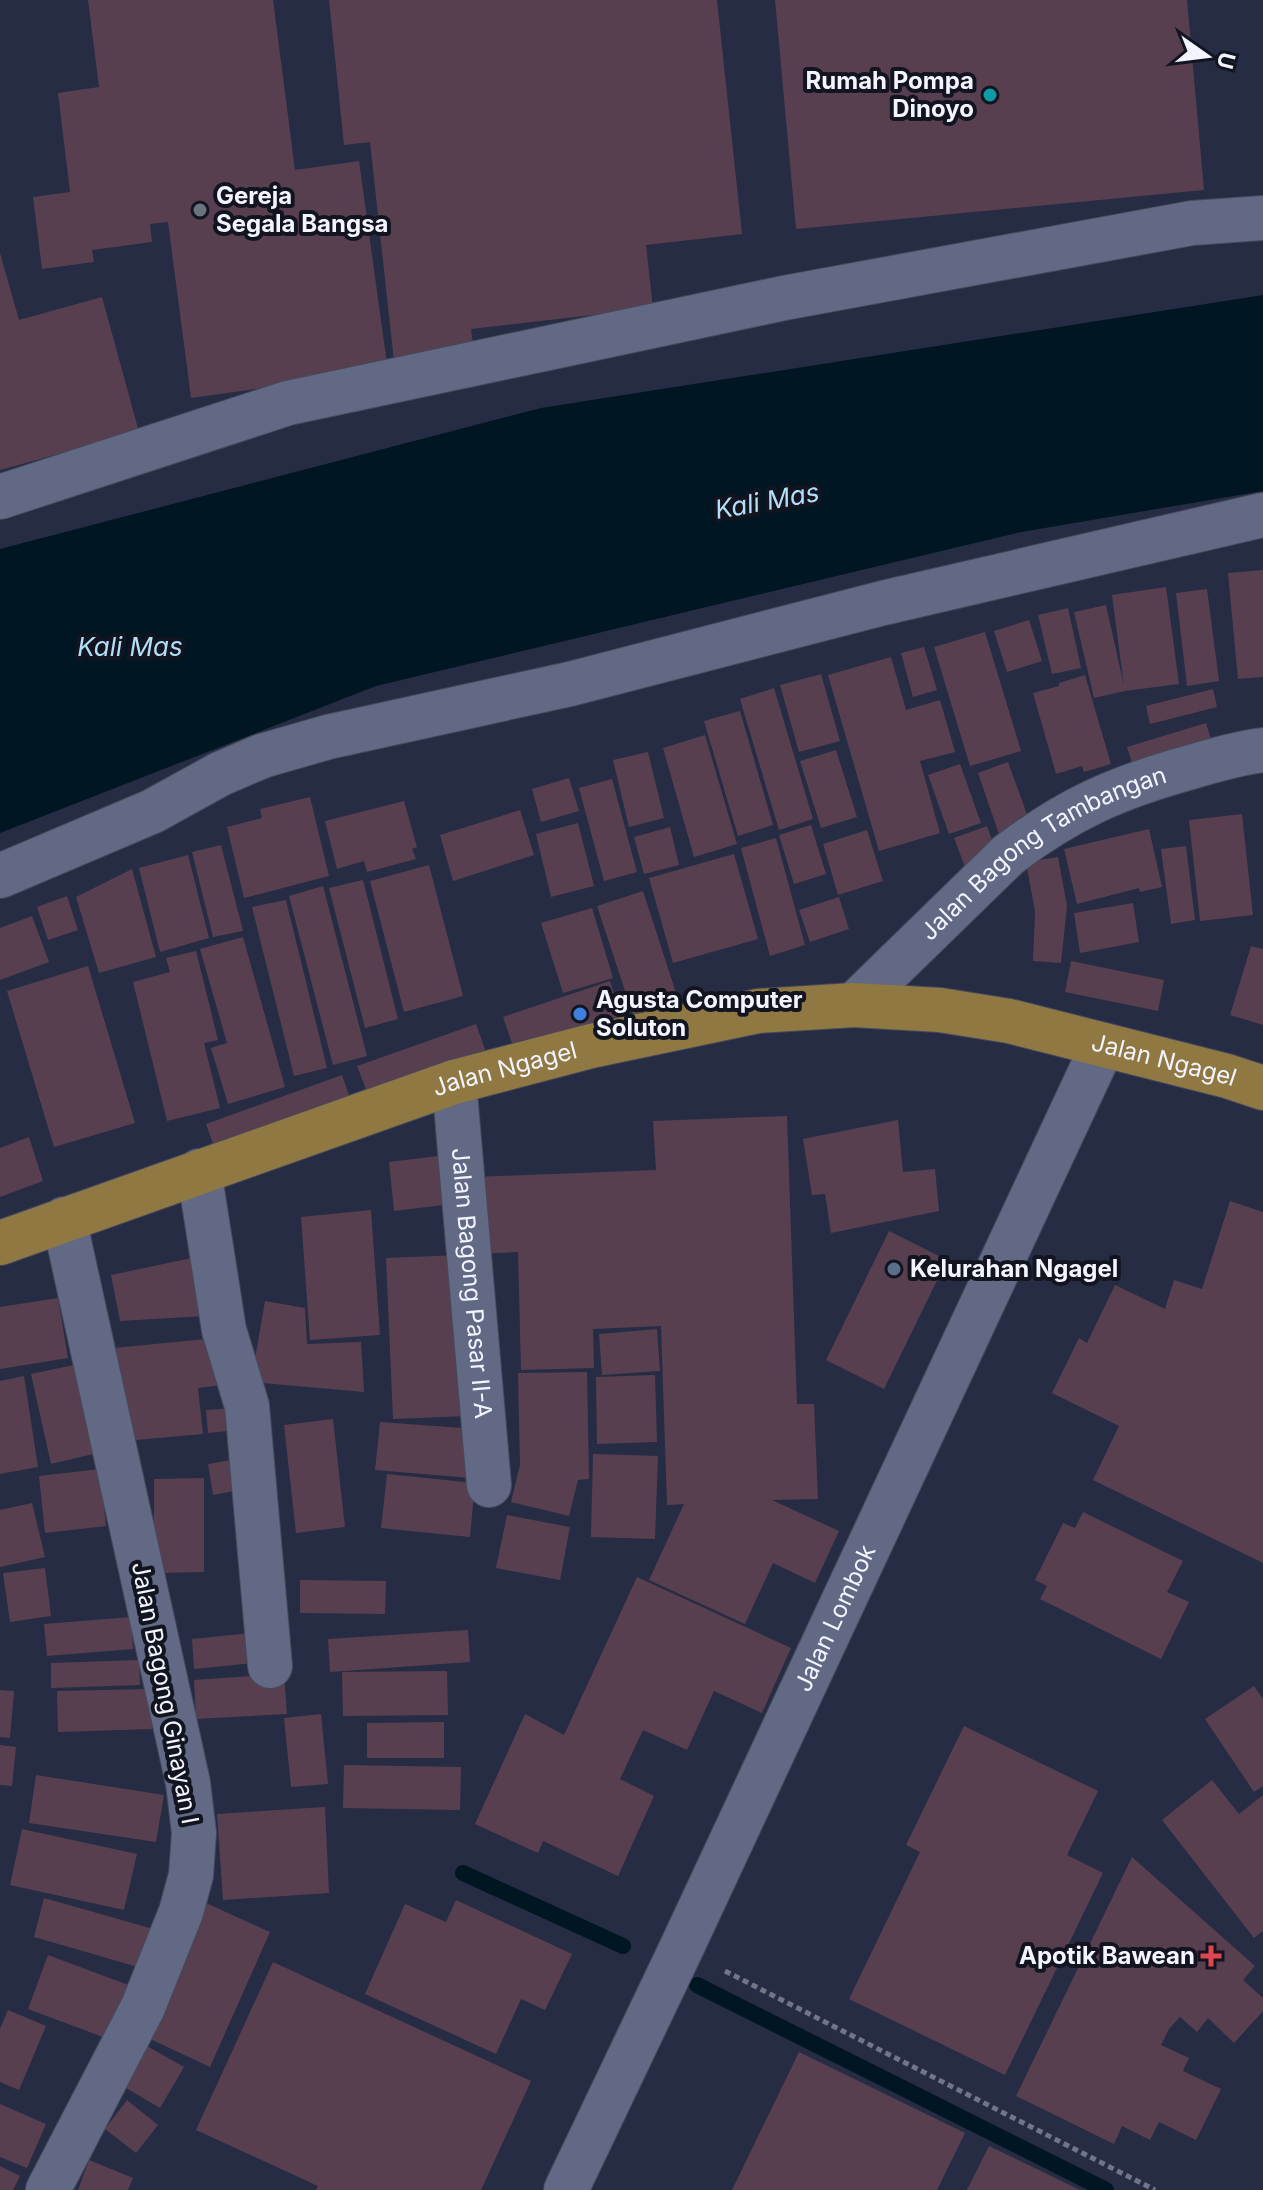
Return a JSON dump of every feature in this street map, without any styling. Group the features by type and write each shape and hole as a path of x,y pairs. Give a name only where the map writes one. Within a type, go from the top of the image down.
{"highway":[{"name":"Jalan Ngagel","path":"0,1243 454,1082 591,1046 758,1011 854,1005 967,1014 1009,1021 1227,1076 1263,1088"}],"street":[{"path":"0,497 288,403 784,298 1192,223 1263,218"},
{"path":"0,876 153,811 248,762 328,737 570,684 883,603 1263,515"},
{"name":"Jalan Bagong Tambangan","path":"854,1005 1008,855 1073,810 1154,777 1263,750"},
{"name":"Jalan Lombok","path":"566,2190 1103,1045"},
{"name":"Jalan Bagong Pasar II-A","path":"454,1082 489,1485"},
{"path":"199,1171 224,1330 247,1406 270,1666"},
{"name":"Jalan Bagong Ginayan I","path":"48,2190 143,2007 163,1960 191,1875 194,1833 188,1783 64,1219"}],"path":[{"path":"681,1949 1155,2190"}],"water":[{"name":"Kali Mas","path":"1263,295 1263,491 1021,532 376,686 0,833 0,549 541,408"}],"building":[{"name":"Gereja Segala Bangsa","path":"88,0 273,0 295,170 359,161 388,371 191,398 168,222 150,224 152,242 92,250 94,262 42,269 33,197 70,192 58,93 99,87"},
{"path":"329,0 717,0 742,234 646,245 653,308 471,329 474,352 394,361 370,142 344,145"},
{"name":"Rumah Pompa Dinoyo","path":"775,0 1187,0 1204,190 796,229"},
{"path":"0,253 19,320 102,297 139,432 0,470"},
{"path":"1263,570 1263,677 1238,679 1228,573"},
{"path":"1166,587 1179,684 1094,698 1074,612 1106,605 1124,686 1112,595"},
{"path":"1207,589 1219,681 1187,686 1176,593"},
{"path":"1068,608 1081,668 1052,674 1038,615"},
{"path":"1029,620 1042,661 1007,672 994,631"},
{"path":"985,632 1021,751 970,766 934,647"},
{"path":"924,647 937,690 913,697 901,653"},
{"path":"891,657 906,710 940,700 955,752 920,761 940,833 879,851 828,675"},
{"path":"821,674 840,741 799,752 780,685"},
{"path":"1085,675 1111,764 1084,772 1082,766 1056,774 1033,693"},
{"path":"774,688 813,819 779,830 740,699"},
{"path":"1213,689 1217,707 1150,724 1146,706"},
{"path":"740,711 773,825 738,836 704,721"},
{"path":"1206,723 1215,752 1136,776 1127,747"},
{"path":"705,735 737,844 694,857 663,748"},
{"path":"836,750 857,817 821,828 800,761"},
{"path":"648,752 664,818 629,827 613,760"},
{"path":"1008,762 1032,828 1001,840 978,773"},
{"path":"960,764 981,823 949,834 928,775"},
{"path":"569,778 579,811 541,822 532,789"},
{"path":"612,779 637,872 604,881 579,788"},
{"path":"310,797 329,876 244,898 227,827 262,818 260,809"},
{"path":"404,801 417,847 412,849 416,859 367,872 364,861 337,869 325,821"},
{"path":"520,810 534,855 453,881 440,835"},
{"path":"1242,814 1253,915 1200,921 1189,820"},
{"path":"578,823 594,886 551,897 536,834"},
{"path":"811,825 826,874 794,884 779,835"},
{"path":"987,826 999,859 967,872 954,838"},
{"path":"670,827 679,865 644,874 634,837"},
{"path":"1149,829 1162,887 1140,892 1139,888 1077,904 1064,849"},
{"path":"867,830 883,881 838,895 823,844"},
{"path":"776,838 805,945 770,956 741,848"},
{"path":"221,845 243,931 213,937 192,852"},
{"path":"1186,846 1195,920 1171,924 1161,849"},
{"path":"734,854 758,939 673,963 649,878"},
{"path":"188,855 209,938 160,952 139,868"},
{"path":"1058,857 1067,906 1061,963 1033,961 1035,912 1026,862"},
{"path":"429,865 463,996 404,1012 370,881"},
{"path":"132,869 156,957 99,973 76,897"},
{"path":"363,880 398,1019 365,1028 329,888"},
{"path":"323,886 367,1056 333,1065 289,896"},
{"path":"643,891 678,999 633,1015 597,906"},
{"path":"67,896 78,930 48,940 37,907"},
{"path":"839,897 849,929 810,942 799,910"},
{"path":"286,900 327,1068 294,1076 252,907"},
{"path":"1133,903 1139,942 1080,953 1074,913"},
{"path":"592,908 613,978 563,993 541,923"},
{"path":"32,916 49,962 0,980 0,928"},
{"path":"243,937 285,1087 228,1104 211,1048 227,1043 200,949"},
{"path":"1251,946 1263,949 1263,1025 1230,1015"},
{"path":"196,951 218,1040 204,1043 220,1108 167,1121 133,982 170,972 166,958"},
{"path":"1071,961 1164,980 1158,1011 1065,992"},
{"path":"88,966 135,1123 54,1147 7,991"},
{"path":"610,981 621,1015 515,1052 503,1017"},
{"path":"476,1024 487,1055 369,1097 357,1066"},
{"path":"342,1075 352,1104 216,1152 206,1124"},
{"path":"787,1116 797,1404 814,1404 818,1499 772,1500 839,1531 815,1583 773,1563 745,1624 649,1580 684,1504 667,1505 661,1326 593,1329 594,1368 521,1370 518,1252 477,1254 474,1177 656,1170 653,1121"},
{"path":"898,1120 903,1172 935,1169 939,1211 831,1233 825,1194 812,1195 803,1139"},
{"path":"29,1137 43,1181 0,1197 0,1148"},
{"path":"438,1156 443,1205 394,1211 389,1162"},
{"path":"1230,1201 1263,1212 1263,1563 1093,1480 1119,1426 1052,1393 1079,1338 1087,1343 1115,1285 1165,1309 1174,1280 1202,1289"},
{"path":"371,1210 380,1335 310,1340 301,1217"},
{"path":"889,1231 947,1260 884,1389 826,1360"},
{"path":"460,1255 467,1416 393,1419 386,1258"},
{"path":"201,1256 205,1316 120,1321 111,1275"},
{"path":"58,1298 68,1358 0,1369 0,1307"},
{"path":"265,1301 305,1308 307,1344 361,1342 364,1392 251,1382"},
{"path":"657,1329 660,1371 602,1375 599,1334"},
{"path":"226,1337 230,1384 198,1388 203,1434 125,1441 114,1348"},
{"path":"74,1365 93,1454 51,1464 31,1374"},
{"path":"587,1372 589,1479 578,1480 569,1516 511,1502 520,1465 518,1373"},
{"path":"655,1375 657,1442 597,1444 596,1377"},
{"path":"24,1376 38,1467 0,1474 0,1381"},
{"path":"236,1408 237,1430 208,1433 206,1410"},
{"path":"333,1419 345,1527 296,1533 284,1425"},
{"path":"380,1422 476,1429 471,1478 375,1470"},
{"path":"593,1454 658,1456 655,1539 591,1537"},
{"path":"243,1458 249,1488 213,1495 208,1464"},
{"path":"100,1469 106,1526 45,1533 39,1476"},
{"path":"387,1474 475,1483 470,1537 381,1528"},
{"path":"204,1478 204,1572 154,1573 154,1479"},
{"path":"32,1503 45,1557 0,1567 0,1510"},
{"path":"1083,1512 1183,1561 1167,1592 1189,1602 1161,1659 1040,1599 1047,1586 1035,1580 1063,1523 1075,1528"},
{"path":"507,1515 570,1527 560,1580 496,1568"},
{"path":"45,1568 51,1616 10,1622 3,1573"},
{"path":"637,1577 791,1648 762,1713 714,1691 687,1750 643,1730 620,1779 654,1796 618,1876 543,1841 538,1853 475,1824 525,1714 564,1735"},
{"path":"300,1580 386,1581 385,1614 300,1613"},
{"path":"131,1617 133,1649 47,1656 44,1624"},
{"path":"468,1630 470,1662 330,1672 328,1639"},
{"path":"251,1633 253,1663 194,1669 192,1639"},
{"path":"139,1660 140,1685 51,1688 51,1663"},
{"path":"447,1671 448,1715 343,1716 342,1672"},
{"path":"284,1674 287,1714 196,1719 194,1680"},
{"path":"1254,1686 1263,1699 1263,1786 1254,1792 1205,1719"},
{"path":"151,1689 152,1729 58,1732 57,1691"},
{"path":"0,1690 14,1691 10,1738 0,1737"},
{"path":"321,1714 328,1784 291,1787 284,1718"},
{"path":"444,1722 444,1758 367,1758 367,1723"},
{"path":"964,1726 1098,1791 1067,1855 1103,1873 1005,2075 849,1999 920,1852 906,1845"},
{"path":"0,1745 16,1747 12,1786 0,1785"},
{"path":"344,1765 461,1767 460,1810 343,1808"},
{"path":"36,1775 164,1795 156,1842 29,1823"},
{"path":"1212,1780 1239,1814 1263,1795 1263,1931 1254,1938 1162,1820"},
{"path":"325,1807 329,1893 223,1900 217,1814"},
{"path":"22,1829 137,1854 124,1910 10,1885"},
{"path":"1132,1857 1255,1966 1243,1980 1263,1998 1263,2011 1234,2043 1208,2018 1197,2032 1180,2017 1161,2045 1189,2058 1183,2071 1221,2089 1196,2140 1159,2122 1150,2140 1122,2126 1114,2144 1016,2096"},
{"path":"44,1898 157,1930 145,1969 34,1937"},
{"path":"456,1900 572,1954 545,2010 521,1999 496,2054 365,1994 405,1904 446,1922"},
{"path":"206,1903 270,1932 210,2067 146,2037"},
{"path":"48,1955 139,1989 119,2043 28,2009"},
{"path":"273,1962 531,2081 481,2190 316,2190 318,2186 196,2130"},
{"path":"8,2010 46,2026 19,2090 0,2082 0,2029"},
{"path":"145,2045 184,2067 160,2108 121,2085"},
{"path":"799,2052 965,2133 937,2190 732,2190"},
{"path":"127,2100 158,2125 136,2153 105,2129"},
{"path":"0,2104 46,2124 27,2168 0,2157"},
{"path":"989,2146 1080,2190 967,2190"},
{"path":"89,2160 133,2178 128,2190 78,2190"},
{"path":"0,2166 20,2176 13,2190 0,2190"}],"waterway":[{"path":"463,1873 623,1946"},
{"path":"697,1985 1106,2190"}],"place":[{"name":"Rumah Pompa Dinoyo","path":"990,95"},
{"name":"Gereja Segala Bangsa","path":"200,210"},
{"name":"Agusta Computer Soluton","path":"580,1014"},
{"name":"Kelurahan Ngagel","path":"894,1269"},
{"name":"Apotik Bawean","path":"1211,1956"}]}
